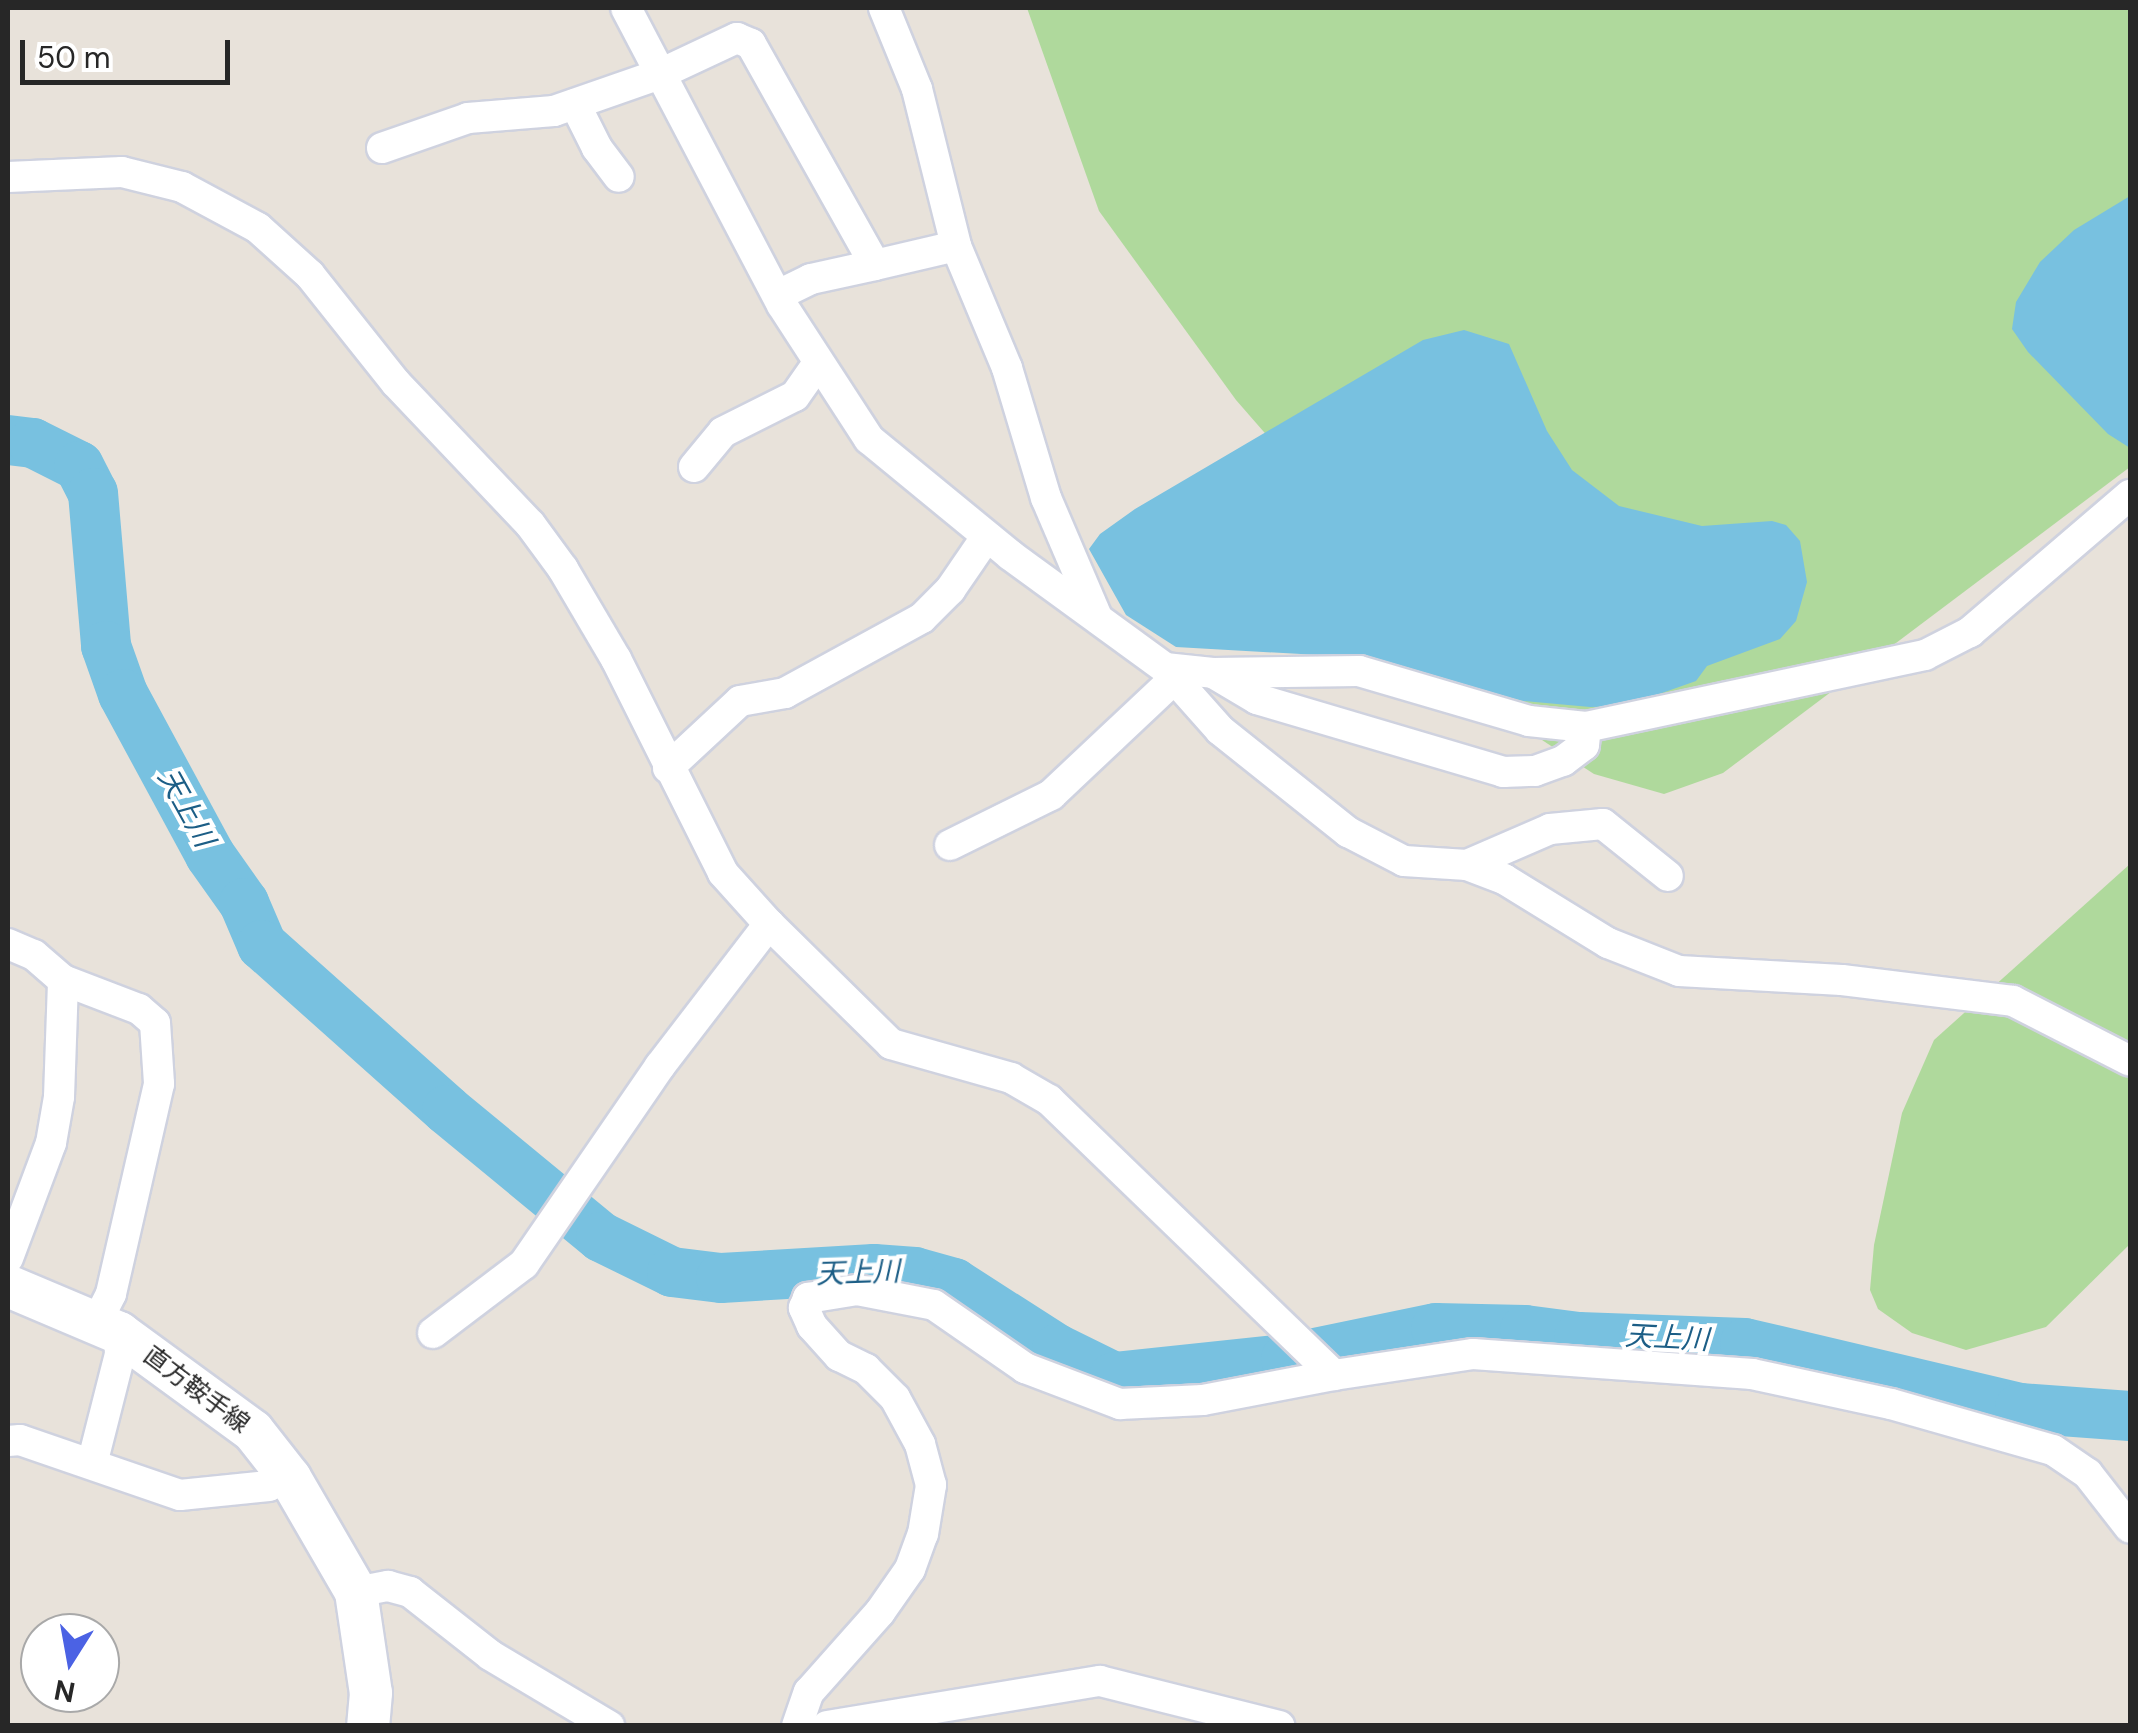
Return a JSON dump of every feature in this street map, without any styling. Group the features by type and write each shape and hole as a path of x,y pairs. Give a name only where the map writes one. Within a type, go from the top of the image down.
{"main road":[{"name":"直方鞍手線","path":"8,1286 108,1328 252,1431 286,1473 356,1592 371,1693 368,1726"}],"street":[{"path":"626,8 817,365 869,439 987,536 1170,673 1220,730 1348,832 1404,861 1467,865 1504,879 1608,943 1678,971 1842,980 2014,1002 2130,1061"},
{"path":"884,8 918,90 956,246 1008,368 1046,498 1098,620"},
{"path":"382,148 468,118 554,111 660,74 736,38 750,44 875,266"},
{"path":"575,104 598,148 620,177"},
{"path":"8,176 122,172 182,186 258,228 310,275 396,383 530,524 563,569 616,659 723,873 769,924 890,1044 1010,1078 1049,1100 1334,1375"},
{"path":"778,295 811,279 956,246"},
{"path":"694,467 723,432 795,396 817,365"},
{"path":"950,845 1051,795 1170,673 1359,672 1529,721 1586,727 1924,655 1970,632 2130,494"},
{"path":"668,768 740,701 785,693 922,618 950,590 987,536"},
{"path":"1212,672 1257,699 1503,772 1534,771 1563,761 1584,745 1586,727"},
{"path":"1467,865 1550,829 1603,824 1668,876"},
{"path":"433,1333 524,1264 660,1066 769,924"},
{"path":"8,944 34,955 63,980 139,1009 155,1023 159,1084 111,1294 108,1328 120,1354 92,1464"},
{"path":"8,1258 51,1143 59,1097 63,980"},
{"path":"798,1726 809,1692 880,1612 910,1569 923,1534 932,1485 920,1444 896,1398 866,1369 839,1356 812,1326 804,1308 808,1298 856,1290 894,1294 934,1306 1025,1368 1120,1404 1204,1400 1472,1354 1752,1374 1890,1404 2054,1450 2088,1474 2130,1528"},
{"path":"8,1442 20,1440 180,1495 269,1486 286,1473"},
{"path":"356,1592 388,1586 410,1592 490,1655 608,1726"},
{"path":"827,1726 1100,1681 1280,1726"}],"green space":[{"path":"1027,8 2130,8 2130,467 1723,773 1664,794 1594,774 1519,725 1236,400 1099,211"},
{"path":"2130,864 2130,1244 2046,1327 1966,1350 1912,1333 1878,1309 1870,1290 1874,1245 1902,1113 1934,1040"}],"water":[{"path":"2130,196 2130,448 2108,434 2028,352 2012,329 2016,302 2040,262 2074,230"},
{"path":"1464,330 1509,344 1547,431 1572,470 1619,506 1702,526 1772,521 1786,525 1800,541 1807,582 1796,621 1780,639 1707,666 1696,681 1625,706 1590,707 1523,701 1354,657 1176,647 1126,615 1089,549 1100,534 1135,509 1423,340"}],"waterway":[{"name":"天上川","path":"8,440 33,443 79,466 93,493 106,646 123,694 210,855 244,903 262,945 447,1110 601,1237 672,1272 721,1278 874,1269 915,1272 954,1283 1057,1349 1114,1377 1286,1359 1436,1328 1525,1330 1579,1337 1745,1343 2020,1408 2130,1416"}]}
